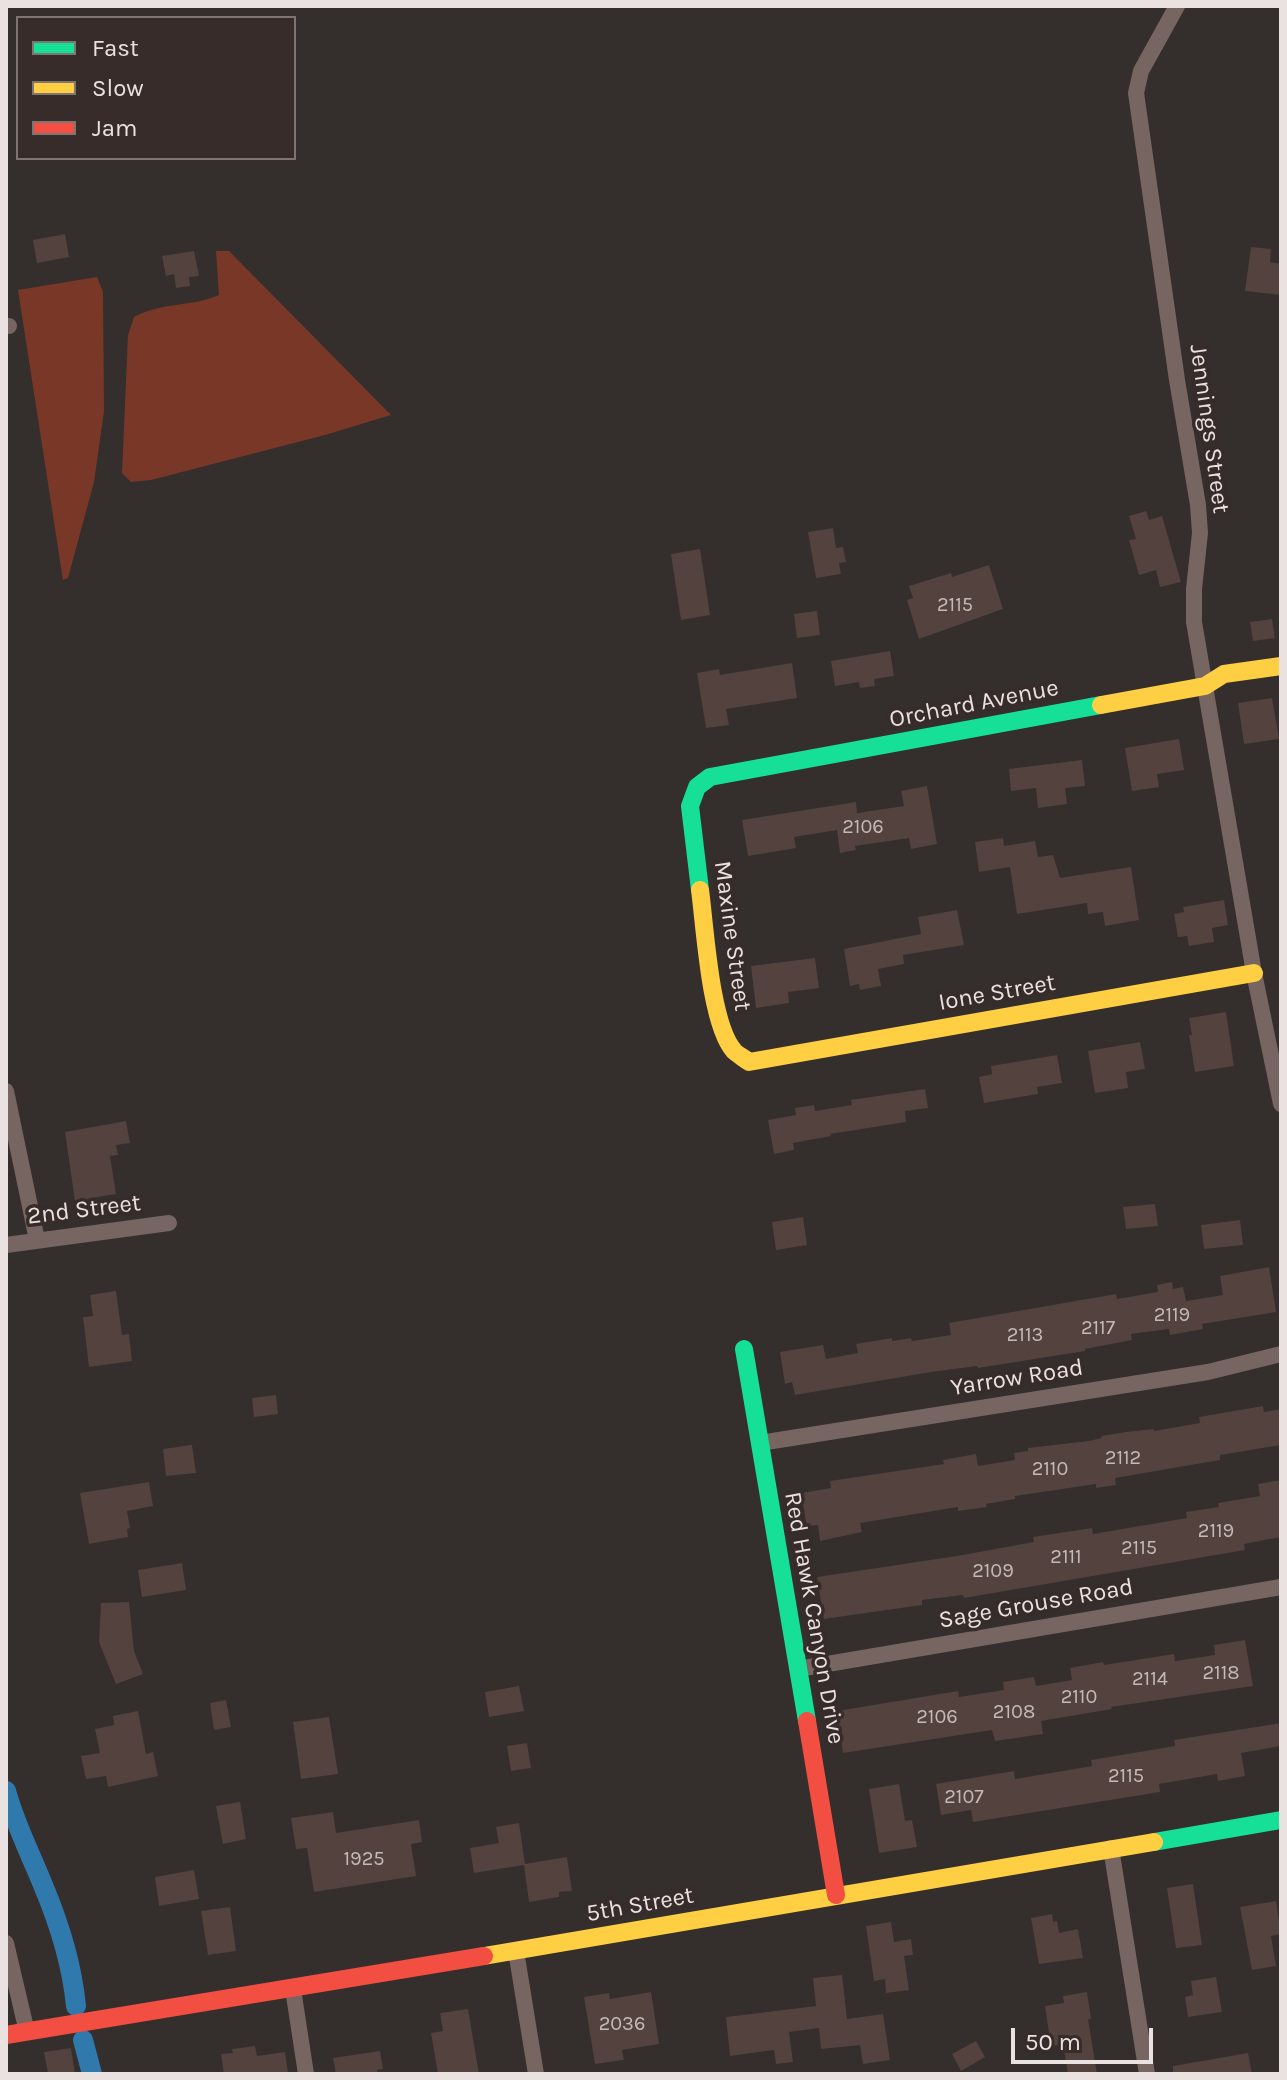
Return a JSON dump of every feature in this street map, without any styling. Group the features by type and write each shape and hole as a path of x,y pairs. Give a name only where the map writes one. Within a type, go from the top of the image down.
{"street":[{"name":"Jennings Street","path":"1177,6 1141,71 1136,93 1198,505 1200,533 1194,622 1254,973 1281,1104"},
{"name":"Orchard Avenue","path":"690,806 697,787 710,777 1205,686 1224,674 1281,666"},
{"name":"Maxine Street","path":"690,806 710,970 722,1028 733,1050 749,1062"},
{"name":"Ione Street","path":"749,1062 1254,973"},
{"path":"6,1091 37,1240"},
{"name":"2nd Street","path":"6,1245 169,1223"},
{"name":"Red Hawk Canyon Drive","path":"744,1349 836,1895"},
{"name":"Yarrow Road","path":"760,1443 1208,1372 1281,1354"},
{"name":"Sage Grouse Road","path":"798,1669 1281,1587"},
{"name":"5th Street","path":"6,2035 1281,1820"},
{"path":"1111,1848 1147,2074"},
{"path":"6,1943 27,2032"},
{"path":"516,1951 536,2074"},
{"path":"293,1989 306,2074"}],"shaded area":[{"path":"216,251 229,251 391,415 151,480 131,482 122,473 128,335 134,317 155,309 219,295"},
{"path":"97,277 103,292 104,411 94,482 68,578 63,580 18,290"}],"building":[{"path":"65,234 69,257 37,263 33,240"},
{"path":"1251,247 1271,249 1270,262 1281,264 1281,295 1245,291"},
{"path":"194,251 199,276 189,277 190,286 176,288 174,274 166,276 162,256"},
{"path":"1146,511 1149,520 1162,516 1181,582 1160,587 1156,570 1139,575 1129,540 1136,539 1129,516"},
{"path":"833,528 836,548 843,547 846,562 839,563 841,574 816,578 808,532"},
{"path":"700,549 710,615 681,620 671,554"},
{"path":"989,565 1003,609 919,639 907,600 913,598 909,586"},
{"path":"817,611 820,635 797,638 794,614"},
{"path":"1272,619 1275,638 1253,641 1250,622"},
{"path":"890,651 894,676 874,679 875,686 860,688 859,682 835,686 831,661"},
{"path":"792,663 797,698 726,709 729,725 706,728 697,673 719,669 720,675"},
{"path":"1272,698 1279,739 1244,744 1238,703"},
{"path":"1179,739 1184,770 1157,774 1159,787 1132,791 1125,748"},
{"path":"1082,760 1085,786 1065,788 1067,804 1038,808 1036,788 1011,791 1009,769"},
{"path":"927,786 937,844 911,849 909,838 855,846 856,850 840,853 837,830 794,837 796,848 748,856 742,820 856,802 857,813 904,806 901,791"},
{"path":"1003,838 1004,846 1035,841 1038,857 1053,855 1060,878 1131,867 1139,920 1105,926 1103,912 1088,914 1087,903 1017,914 1010,867 979,872 975,842"},
{"path":"1224,900 1228,925 1212,928 1214,942 1189,946 1187,936 1178,937 1174,914 1184,912 1183,907"},
{"path":"957,910 964,945 903,955 904,964 878,969 881,986 860,990 859,984 850,986 844,949 921,934 918,917"},
{"path":"815,958 819,988 788,992 789,1003 756,1008 751,966"},
{"path":"1226,1012 1234,1066 1195,1072 1189,1018"},
{"path":"1140,1042 1145,1069 1126,1072 1128,1088 1095,1093 1088,1051"},
{"path":"1057,1055 1062,1083 1037,1087 1038,1094 984,1103 979,1077 992,1074 991,1066"},
{"path":"925,1089 928,1108 905,1111 906,1122 830,1134 793,1143 794,1150 774,1154 768,1120 796,1115 795,1108 814,1105 815,1111 852,1105 851,1100"},
{"path":"126,1121 130,1143 116,1145 118,1155 110,1156 116,1194 75,1201 65,1132"},
{"path":"1155,1204 1158,1226 1126,1229 1123,1207"},
{"path":"803,1217 807,1245 776,1250 772,1222"},
{"path":"1240,1220 1243,1245 1204,1249 1201,1225"},
{"path":"1269,1267 1276,1312 1202,1324 1203,1329 1170,1335 1169,1329 1131,1334 1132,1340 1085,1351 795,1395 792,1382 785,1384 780,1352 823,1345 826,1359 858,1353 856,1344 892,1338 892,1341 911,1338 912,1341 951,1335 949,1323 1116,1294 1117,1299 1158,1292 1157,1285 1172,1282 1173,1289 1183,1287 1186,1301 1223,1295 1220,1276"},
{"path":"116,1291 122,1335 129,1334 132,1361 89,1367 83,1317 93,1316 90,1295"},
{"path":"276,1395 278,1414 254,1417 252,1398"},
{"path":"1263,1406 1264,1412 1281,1409 1281,1445 1220,1455 1220,1460 1115,1478 1116,1485 1096,1488 1096,1484 1015,1496 1015,1499 986,1504 987,1507 958,1511 958,1507 860,1523 862,1532 820,1541 818,1525 807,1526 801,1493 831,1488 830,1481 944,1464 943,1460 976,1454 978,1466 1015,1460 1014,1453 1028,1451 1028,1448 1200,1423 1199,1417"},
{"path":"192,1445 196,1473 166,1476 163,1449"},
{"path":"1281,1480 1281,1537 1244,1544 1245,1550 964,1598 963,1595 922,1600 922,1605 824,1619 817,1577 1034,1542 1033,1537 1092,1528 1093,1534 1187,1518 1186,1512 1260,1496 1258,1484"},
{"path":"149,1482 153,1506 127,1511 128,1537 89,1544 80,1493"},
{"path":"182,1563 186,1590 142,1597 138,1570"},
{"path":"129,1602 134,1651 143,1674 116,1684 99,1642 101,1603"},
{"path":"1245,1640 1253,1686 1111,1707 1041,1721 1043,1734 995,1741 992,1730 843,1753 837,1711 958,1691 959,1697 1004,1690 1003,1682 1034,1677 1036,1686 1072,1680 1070,1668 1174,1654 1175,1661 1215,1655 1214,1645"},
{"path":"519,1686 524,1711 489,1717 485,1692"},
{"path":"226,1700 231,1727 214,1730 210,1703"},
{"path":"138,1711 146,1754 153,1752 158,1776 108,1787 106,1776 86,1779 81,1756 100,1753 95,1729 114,1725 113,1716"},
{"path":"329,1717 338,1774 301,1779 293,1722"},
{"path":"1281,1723 1281,1746 1241,1753 1245,1776 1218,1781 1217,1774 1159,1784 1160,1792 973,1822 971,1810 941,1815 936,1784 1014,1771 1015,1779 1092,1766 1091,1760 1175,1746 1174,1740"},
{"path":"527,1743 531,1768 511,1771 507,1746"},
{"path":"899,1784 905,1821 912,1820 917,1847 879,1853 869,1789"},
{"path":"240,1802 246,1839 223,1844 216,1806"},
{"path":"333,1812 336,1833 419,1820 422,1842 411,1844 416,1876 314,1892 307,1848 296,1849 291,1818"},
{"path":"519,1823 525,1864 567,1857 572,1891 559,1892 559,1897 529,1902 524,1865 474,1873 470,1848 499,1843 496,1827"},
{"path":"194,1870 199,1899 159,1906 155,1877"},
{"path":"1193,1884 1202,1945 1176,1948 1167,1888"},
{"path":"1276,1901 1281,1934 1271,1936 1276,1966 1252,1970 1240,1907"},
{"path":"230,1907 236,1951 208,1955 201,1911"},
{"path":"1052,1914 1059,1933 1078,1929 1083,1958 1039,1964 1031,1918"},
{"path":"891,1922 894,1942 911,1939 913,1955 904,1956 909,1990 886,1993 885,1979 874,1981 866,1926"},
{"path":"842,1975 847,2019 883,2014 890,2060 863,2064 860,2045 821,2049 819,2028 789,2032 793,2062 776,2064 774,2050 730,2056 726,2017 816,2006 813,1978"},
{"path":"1216,1977 1222,2012 1188,2017 1185,1997 1193,1995 1191,1981"},
{"path":"651,1992 659,2044 622,2050 624,2060 595,2064 584,1997 609,1993 610,1999"},
{"path":"1087,1992 1097,2074 1068,2074 1063,2044 1051,2046 1045,2006 1064,2003 1063,1996"},
{"path":"468,2009 479,2074 438,2074 431,2033 443,2031 440,2013"},
{"path":"976,2041 985,2057 961,2071 952,2054"},
{"path":"255,2046 257,2056 285,2052 288,2073 224,2074 221,2054"},
{"path":"71,2048 75,2074 48,2074 44,2052"},
{"path":"380,2051 383,2069 377,2070 378,2074 336,2074 333,2058"},
{"path":"1248,2053 1252,2074 1173,2074 1173,2066"}],"waterway":[{"path":"6,1791 59,1929 76,2006"},
{"path":"83,2040 92,2074"}],"traffic: fast":[{"path":"700,890 690,806 697,787 710,777 1101,705"},
{"path":"744,1349 807,1721"},
{"path":"1154,1842 1281,1820"}],"traffic: slow":[{"path":"1101,705 1205,686 1224,674 1281,666"},
{"path":"700,890 719,1020 734,1051 749,1062 1254,973"},
{"path":"484,1956 1154,1842"}],"traffic: jam":[{"path":"807,1721 836,1895"},
{"path":"6,2035 484,1956"}]}
